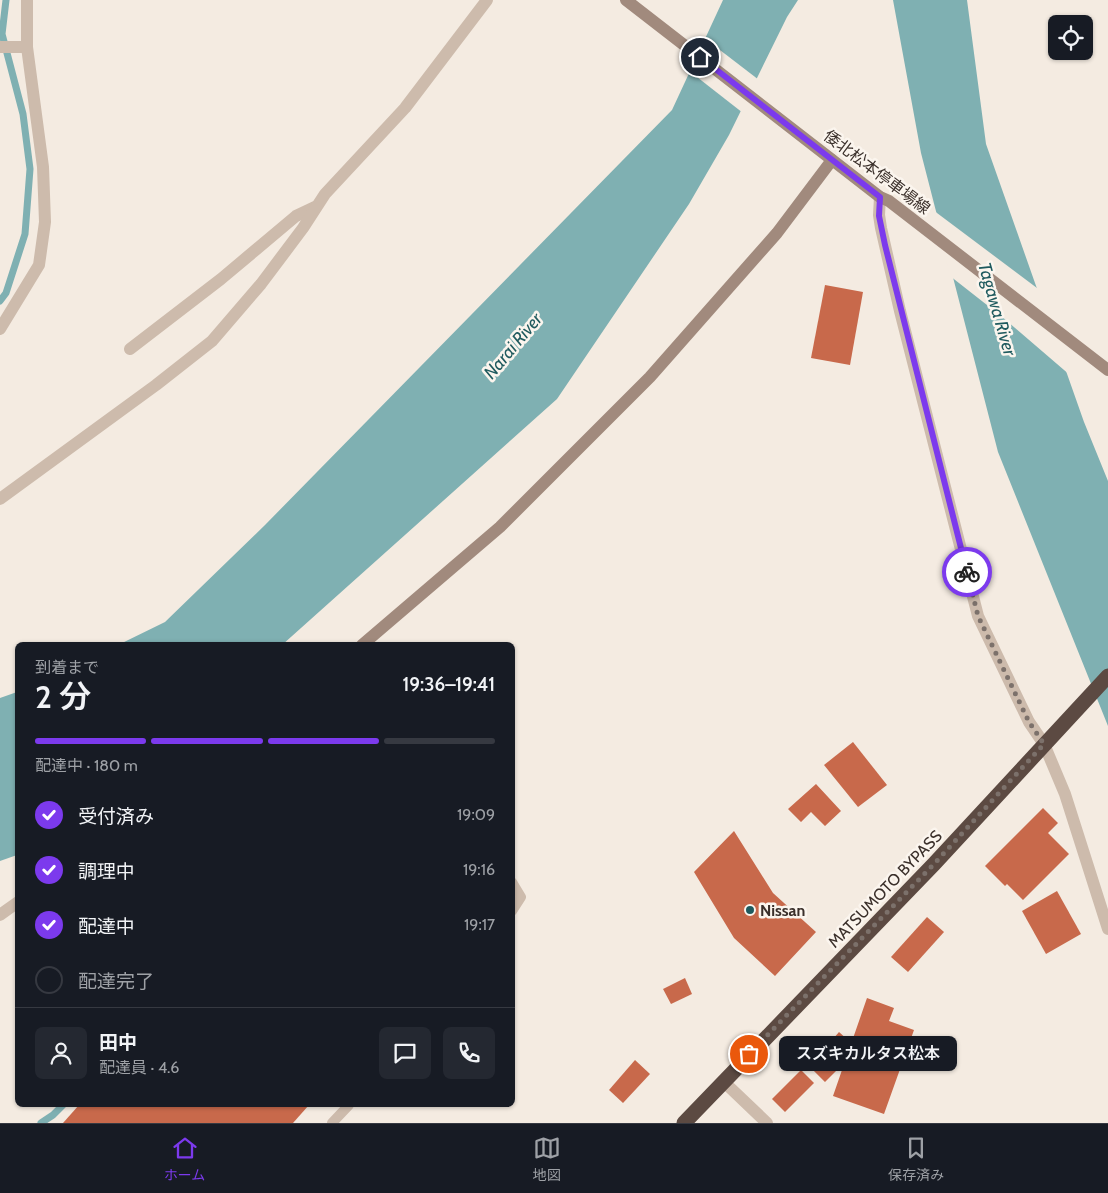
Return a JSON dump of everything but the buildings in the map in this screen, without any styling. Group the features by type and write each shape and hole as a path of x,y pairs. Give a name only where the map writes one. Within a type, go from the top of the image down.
{"highway":[{"name":"MATSUMOTO BYPASS","path":"684,1123 934,864 1108,676"}],"street":[{"path":"0,328 40,265 45,222 43,167 27,47 27,0"},
{"path":"0,499 156,385 212,341 261,284 303,228 325,194 405,108 487,0"},
{"name":"倭北松本停車場線","path":"626,0 1108,370"},
{"path":"0,48 27,47"},
{"path":"366,642 500,527 650,377 777,233 832,160"},
{"path":"885,199 879,216 881,228 900,311 978,616 1029,722 1044,744 1065,794 1108,929"},
{"path":"130,348 221,279 296,216 315,208"},
{"path":"0,915 15,904"},
{"path":"723,1081 766,1123"}],"lane":[{"path":"515,887 521,897 515,906"},
{"path":"332,1123 347,1107"}],"water":[{"name":"Narai River","path":"723,0 798,0 787,17 729,135 689,204 557,399 285,642 124,642 165,622 265,525 672,110"},
{"name":"Tagawa River","path":"893,0 967,0 986,144 1084,422 1108,481 1108,726 998,452 921,153"},
{"path":"15,693 15,856 0,861 0,698"}],"pier":[{"path":"703,37 759,80 743,113 688,70"},
{"path":"933,210 1041,291 1071,376 1001,316 950,276"}],"waterway":[{"path":"0,301 6,293 25,234 30,169 23,114 2,34 6,0"},
{"path":"41,1123 61,1107"}],"way so far":[{"path":"749,1054 934,864 1044,744 1029,722 978,616 967,572"}],"place":[{"name":"Nissan","path":"750,910"},
{"name":"スズキカルタス松本","path":"749,1054"}],"route":[{"path":"700,57 880,197 879,216 881,228 900,311 967,572"}]}
